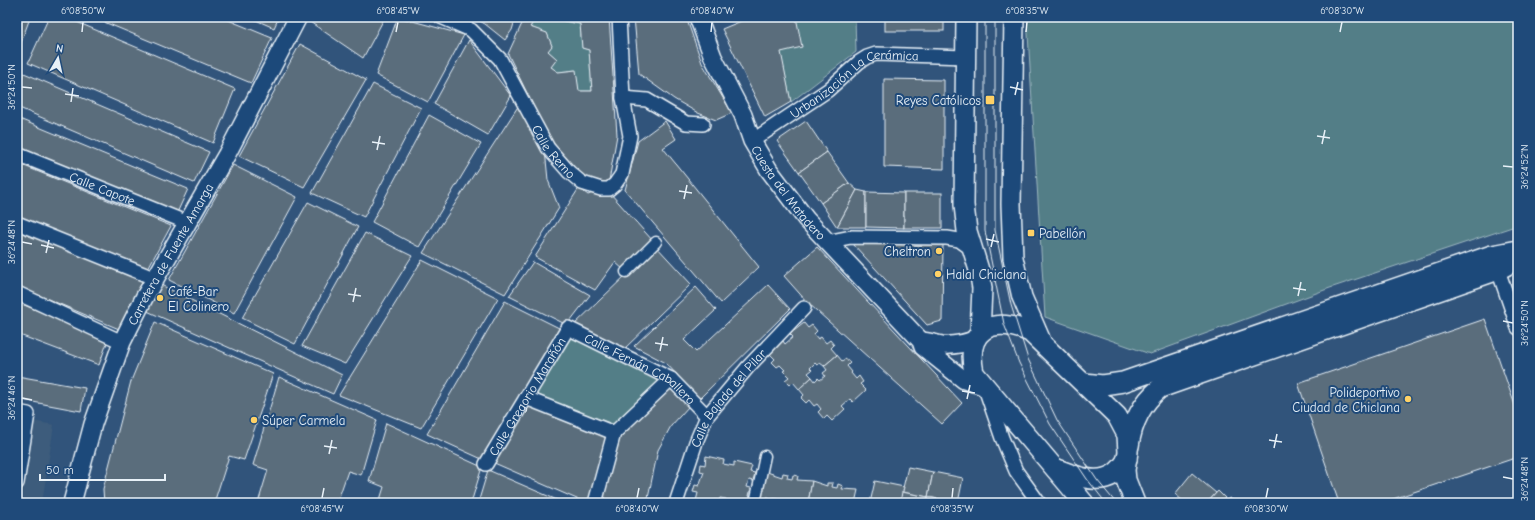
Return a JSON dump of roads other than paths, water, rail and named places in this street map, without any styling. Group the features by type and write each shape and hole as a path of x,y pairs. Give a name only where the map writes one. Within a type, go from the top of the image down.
{"main road":[{"path":"966,17 964,205 967,231 974,250 982,288 978,336 972,353 974,373 984,387 1084,503"},
{"path":"1014,17 1011,204 1014,258 1022,297 1041,341"},
{"path":"1084,383 1103,385 1123,382 1492,255 1518,250"},
{"path":"1052,467 1080,478 1097,480 1108,476 1118,471 1127,455 1130,438 1139,414 1151,396 1160,388 1498,270 1518,260"},
{"path":"978,336 989,327 1004,324 1030,332 1117,416 1125,428 1127,455 1126,480 1135,503"}],"street":[{"name":"Carretera de Fuente Amarga","path":"72,503 93,424 122,342 227,154 298,17"},
{"name":"Calle Remo","path":"441,17 471,30 500,59 548,148 569,172 582,183 601,189 609,189 615,184 622,174 630,136 623,98"},
{"path":"619,17 623,98 647,100 686,123 703,124"},
{"name":"Cuesta del Matadero","path":"698,17 716,63 743,115 752,141 769,170 793,204 921,341 923,347 964,380 984,387"},
{"name":"Urbanización La Cerámica","path":"752,141 828,90 867,57 876,54 965,57"},
{"name":"Calle Capote","path":"17,154 188,223"},
{"path":"17,223 156,279"},
{"path":"830,244 836,240 851,237 947,238 959,240 974,250"},
{"path":"626,272 656,242"},
{"path":"1498,270 1518,328"},
{"path":"17,293 122,342"},
{"name":"Calle Bajada del Pilar","path":"676,503 696,442 707,416 748,367 804,308"},
{"name":"Calle Fernán Caballero","path":"568,328 672,378 707,416"},
{"name":"Calle Gregorio Marañón","path":"486,464 568,328"},
{"path":"921,341 928,341 941,345 955,345 978,336"},
{"path":"595,503 614,432 672,378"},
{"path":"984,387 1002,438 1016,471 1039,503"},
{"path":"526,398 614,432"},
{"path":"17,412 28,414 17,484"},
{"path":"755,503 765,456"}],"tram line":[{"path":"985,17 985,231 1004,324 1019,363 1050,424 1087,479 1106,503"},
{"path":"995,17 995,230 1011,305 1028,359 1057,420 1097,480 1116,503"}],"place":[{"name":"Reyes Católicos","path":"990,100"},
{"name":"Pabellón","path":"1031,233"},
{"name":"Cheltron","path":"939,251"},
{"name":"Halal Chiclana","path":"938,274"},
{"name":"Café-Bar El Colinero","path":"160,298"},
{"name":"Polideportivo Ciudad de Chiclana","path":"1408,399"},
{"name":"Súper Carmela","path":"254,420"}]}
